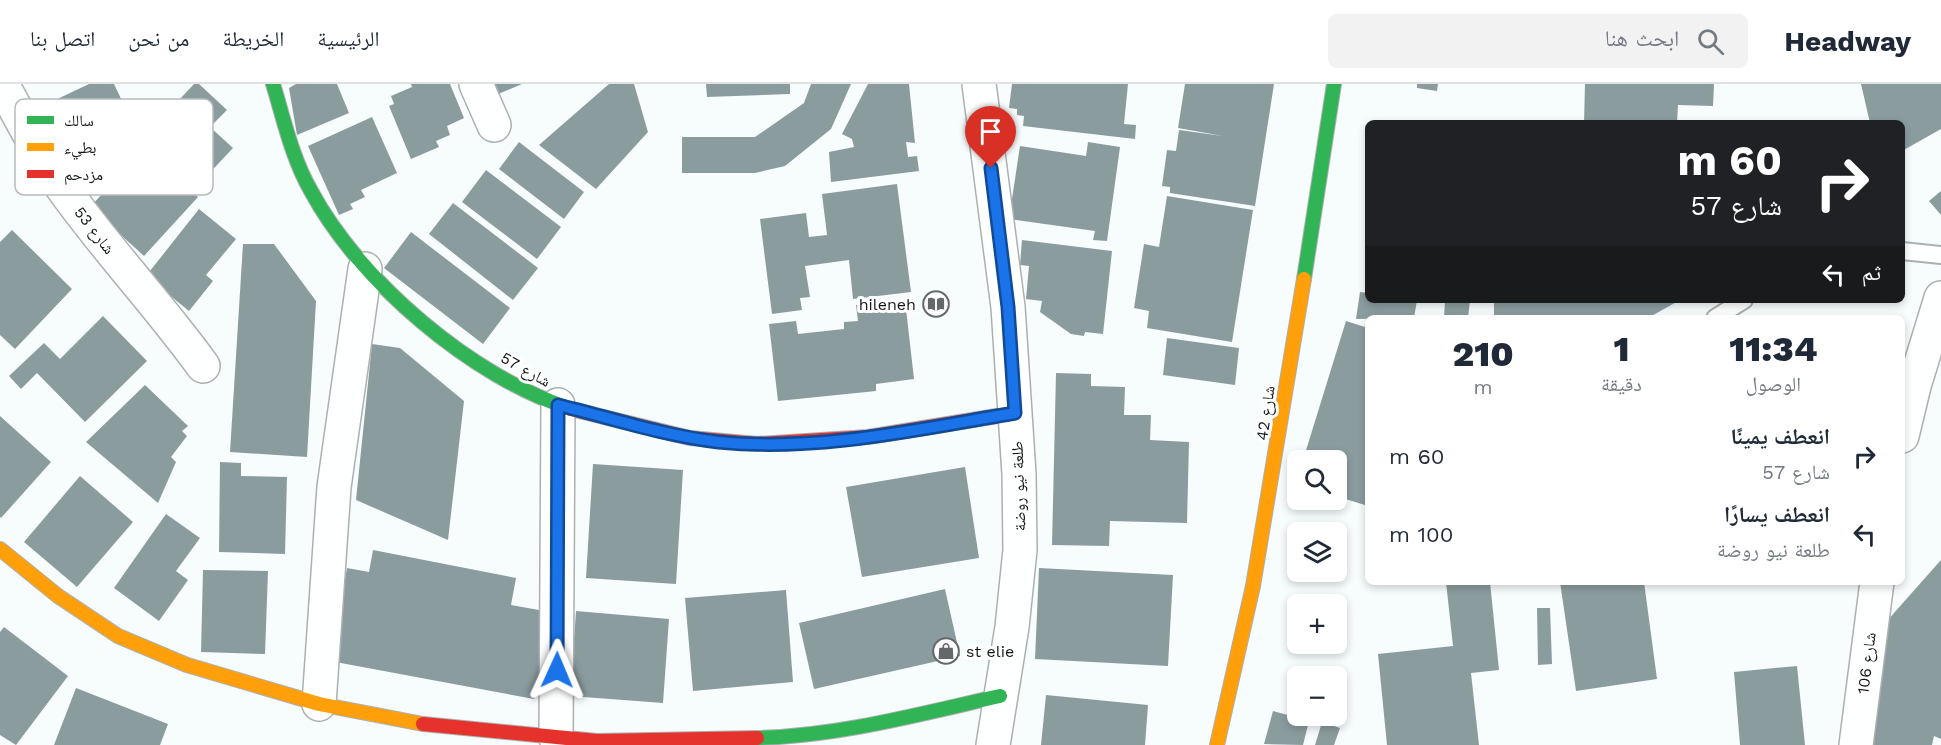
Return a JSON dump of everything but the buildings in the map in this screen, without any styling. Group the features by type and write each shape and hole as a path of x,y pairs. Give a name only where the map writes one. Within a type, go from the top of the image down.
{"street":[{"name":"شارع 53","path":"2,84 15,107"},
{"name":"شارع 57","path":"273,84 296,158 309,189 325,217 365,269 443,339 505,377 558,405 719,442 767,443 806,443 857,437 1015,413"},
{"path":"476,84 494,125"},
{"name":"طلعة نيو روضة","path":"979,84 1008,307 1020,550 1012,627 993,745"},
{"name":"شارع 42","path":"1217,745 1253,586 1272,483 1334,84"},
{"name":"شارع 53","path":"68,195 109,249 160,307 203,366"},
{"path":"319,704 334,487 365,269"},
{"path":"1905,424 1941,298"},
{"path":"556,738 558,405"},
{"path":"0,549 58,596 118,636 187,665 319,704 406,722 597,741 781,737 885,722 1000,696"},
{"name":"شارع 106","path":"1856,745 1877,585"}],"lane":[{"path":"1905,250 1941,255"},
{"path":"1720,315 1739,303"}],"traffic: fast":[{"path":"273,84 289,139 304,178 332,225 358,259 389,292 458,350 533,394 571,409"},
{"path":"1304,279 1334,84"},
{"path":"757,738 849,729 1000,696"}],"traffic: slow":[{"path":"1217,745 1253,586 1304,279"},
{"path":"0,549 58,596 118,636 187,665 319,704 423,724"}],"traffic: jam":[{"path":"571,409 690,438 757,444 868,437 1015,413"},
{"path":"423,724 597,741 757,738"}],"place":[{"name":"hileneh","path":"936,304"},
{"name":"st elie","path":"946,651"}],"route":[{"path":"557,670 558,405 719,442 767,443 806,443 857,437 1015,413 1008,307 991,168"}]}
